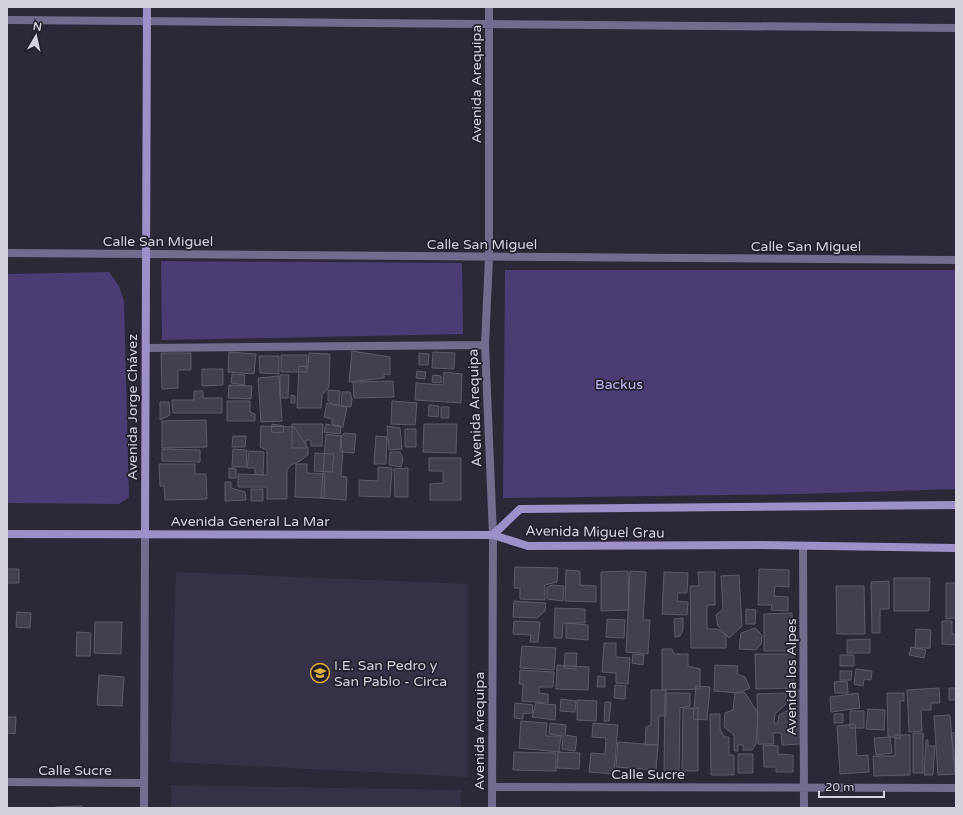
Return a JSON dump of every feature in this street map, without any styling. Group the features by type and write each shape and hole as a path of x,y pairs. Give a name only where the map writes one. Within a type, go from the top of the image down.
{"street":[{"name":"Avenida Jorge Chávez","path":"144,808 147,7"},
{"name":"Avenida Arequipa","path":"489,7 489,257 485,345 493,535 492,808"},
{"path":"7,20 956,28"},
{"name":"Calle San Miguel","path":"7,253 956,260"},
{"path":"146,348 485,345"},
{"name":"Avenida Miguel Grau","path":"956,505 520,509 493,535 528,546 803,546 956,548"},
{"name":"Avenida General La Mar","path":"7,534 493,535"},
{"name":"Avenida los Alpes","path":"803,546 804,808"},
{"name":"Calle Sucre","path":"7,782 144,783"},
{"name":"Calle Sucre","path":"492,787 956,788"}],"shaded area":[{"name":"I.E. San Pedro y San Pablo - Circa","path":"176,572 468,584 468,777 170,762"},
{"path":"171,785 461,790 461,808 171,808"}],"green space":[{"path":"161,261 462,263 463,334 162,340"},
{"name":"Backus","path":"505,270 956,270 956,489 799,494 503,498"},
{"path":"109,272 119,286 124,301 129,497 119,504 7,503 7,274"}],"building":[{"path":"352,351 390,357 390,375 384,374 384,378 349,382"},
{"path":"229,352 256,354 254,374 228,372"},
{"path":"433,352 455,353 454,369 432,368"},
{"path":"161,353 191,353 191,370 178,370 178,388 162,389"},
{"path":"309,353 330,354 329,387 322,395 321,408 297,408 299,366 308,367"},
{"path":"419,353 429,354 428,365 419,365"},
{"path":"281,355 307,355 307,372 281,372"},
{"path":"259,356 279,356 279,374 260,373"},
{"path":"202,369 223,369 223,385 202,386"},
{"path":"417,371 426,372 425,379 416,378"},
{"path":"444,372 462,374 461,403 415,400 416,383 443,385"},
{"path":"232,374 245,375 244,385 231,383"},
{"path":"280,375 289,375 288,398 280,398"},
{"path":"433,375 441,376 441,383 432,382"},
{"path":"279,376 282,421 261,422 258,378"},
{"path":"393,381 394,397 354,398 353,382"},
{"path":"229,385 252,386 251,399 228,398"},
{"path":"328,390 340,391 339,405 334,405 328,401"},
{"path":"194,391 203,391 203,398 222,398 222,413 173,413 172,400 194,400"},
{"path":"342,392 350,392 352,399 351,407 341,406"},
{"path":"291,395 295,396 295,403 291,403"},
{"path":"227,401 250,401 250,412 255,414 255,421 227,421"},
{"path":"392,401 417,403 415,425 391,424"},
{"path":"160,402 169,402 170,415 160,420"},
{"path":"327,403 347,407 343,427 332,424 332,419 324,417"},
{"path":"429,405 439,406 438,417 428,416"},
{"path":"441,407 449,407 449,418 441,418"},
{"path":"206,420 207,447 162,448 162,421"},
{"path":"272,424 284,426 283,433 271,432"},
{"path":"292,424 323,424 322,446 311,446 311,440 306,440 306,448 292,448"},
{"path":"326,424 341,427 340,434 324,432"},
{"path":"424,424 457,424 456,453 423,452"},
{"path":"261,426 294,427 308,448 308,455 291,465 287,470 287,499 267,499 267,487 238,487 238,474 267,475 267,450 260,447"},
{"path":"387,426 400,428 402,449 389,450"},
{"path":"405,429 416,429 416,447 405,447"},
{"path":"344,433 356,434 354,453 342,452 341,436"},
{"path":"326,434 341,436 340,451 343,451 341,476 347,477 346,500 321,498"},
{"path":"233,436 246,436 245,447 232,447"},
{"path":"376,436 387,437 386,464 374,464"},
{"path":"162,449 200,450 200,462 162,461"},
{"path":"233,449 247,450 246,467 232,467"},
{"path":"249,451 264,452 263,475 255,474 255,468 247,468"},
{"path":"390,452 400,452 403,458 401,467 389,465"},
{"path":"315,453 334,454 332,472 314,471"},
{"path":"429,458 461,458 461,500 430,500 430,484 443,483 443,471 429,471"},
{"path":"159,464 195,464 195,474 206,474 207,499 165,500 164,486 160,486"},
{"path":"296,464 307,464 307,473 325,474 324,498 295,497"},
{"path":"378,467 392,468 390,497 359,496 359,480 378,481"},
{"path":"229,468 236,469 236,478 229,478"},
{"path":"408,468 408,497 395,497 394,469"},
{"path":"225,482 231,482 231,488 245,492 246,500 225,501"},
{"path":"251,489 263,489 263,501 251,501"},
{"path":"515,567 558,568 557,582 545,585 545,600 520,599 520,588 514,588"},
{"path":"7,569 19,569 19,583 7,583"},
{"path":"759,569 789,570 789,587 775,586 774,596 788,597 788,611 771,610 772,605 758,605"},
{"path":"566,570 580,571 580,585 596,586 596,602 565,601"},
{"path":"628,571 629,610 601,611 601,572"},
{"path":"630,571 646,572 643,620 650,620 648,654 626,652"},
{"path":"664,572 688,573 687,593 678,593 677,601 688,602 687,615 662,614"},
{"path":"698,572 715,572 715,605 707,605 707,629 718,629 726,635 726,648 691,648 690,586 699,586"},
{"path":"739,575 742,626 729,638 718,626 716,615 723,609 721,576"},
{"path":"894,578 930,578 929,611 894,611"},
{"path":"889,581 889,609 880,609 880,633 872,633 871,582"},
{"path":"946,583 956,583 956,618 946,619"},
{"path":"552,585 564,586 563,601 547,599 547,587"},
{"path":"836,586 864,586 865,634 837,634"},
{"path":"514,601 546,603 545,611 537,618 513,617"},
{"path":"555,608 585,609 585,623 563,623 562,638 554,638"},
{"path":"746,609 756,610 755,624 746,624"},
{"path":"17,612 31,613 30,628 16,627"},
{"path":"792,613 793,651 764,651 764,614"},
{"path":"683,618 683,630 680,636 675,637 674,619"},
{"path":"607,619 625,620 624,638 606,637"},
{"path":"514,621 540,622 538,642 530,642 531,635 513,634"},
{"path":"942,621 952,621 952,634 956,634 956,645 942,644"},
{"path":"95,622 122,622 121,654 94,653"},
{"path":"566,623 588,625 588,640 566,638"},
{"path":"755,628 762,635 761,644 756,650 739,649 741,633"},
{"path":"916,629 931,630 930,648 915,648"},
{"path":"77,632 91,633 90,656 76,656"},
{"path":"870,639 870,653 847,653 847,640"},
{"path":"604,643 616,643 616,657 630,658 628,684 616,683 616,673 602,672"},
{"path":"522,646 556,648 554,670 520,668"},
{"path":"911,647 926,650 924,658 909,655"},
{"path":"662,649 672,649 674,654 688,654 688,666 700,669 700,689 662,690"},
{"path":"565,653 577,653 576,669 564,668"},
{"path":"633,654 644,655 643,665 632,663"},
{"path":"755,654 794,654 794,688 756,689"},
{"path":"840,655 854,655 854,666 840,666"},
{"path":"557,665 589,667 588,690 556,689"},
{"path":"715,665 738,666 737,674 745,677 750,688 739,693 714,691"},
{"path":"856,669 872,671 871,680 864,679 863,686 854,684"},
{"path":"520,670 554,672 553,687 539,687 539,693 548,694 548,703 522,701 523,684 519,684"},
{"path":"840,671 852,671 851,680 840,680"},
{"path":"99,675 124,677 122,706 97,705"},
{"path":"598,676 605,677 605,687 597,687"},
{"path":"847,681 848,693 835,693 834,682"},
{"path":"615,685 626,686 625,699 614,698"},
{"path":"696,686 710,687 707,720 693,719"},
{"path":"939,688 940,703 931,703 931,710 921,710 922,731 909,732 907,690"},
{"path":"949,688 956,688 956,700 949,700"},
{"path":"651,690 666,690 666,716 659,716 658,745 645,745 646,727 651,725"},
{"path":"790,690 800,690 801,744 782,745 781,733 773,733 774,744 758,744 757,694 786,693 786,704 775,714 774,723 778,723 779,715 790,709"},
{"path":"735,692 745,693 758,713 756,744 752,750 743,750 743,745 738,745 738,751 734,751 734,735 724,727 725,713 733,710"},
{"path":"665,693 690,693 690,706 680,708 679,774 664,773"},
{"path":"858,693 860,708 831,712 830,697"},
{"path":"887,693 904,693 904,701 900,701 900,739 888,736"},
{"path":"561,699 576,701 575,712 560,711"},
{"path":"577,700 597,701 596,721 577,720"},
{"path":"605,702 611,702 609,721 604,721"},
{"path":"515,703 533,705 532,713 523,714 523,719 514,718"},
{"path":"536,703 556,705 555,720 532,717"},
{"path":"683,708 698,708 698,771 682,771"},
{"path":"868,709 885,710 884,730 866,729"},
{"path":"850,711 864,711 864,728 850,728"},
{"path":"710,714 720,714 720,729 724,737 729,737 729,755 734,755 734,775 711,775"},
{"path":"834,714 843,714 843,723 834,723"},
{"path":"950,715 955,774 938,775 934,716"},
{"path":"7,717 16,717 15,734 7,733"},
{"path":"521,721 547,723 546,736 561,736 559,752 519,748"},
{"path":"550,723 566,725 565,735 577,737 575,751 562,749 563,736 549,734"},
{"path":"593,723 618,725 614,774 589,772 591,753 605,754 606,738 592,737"},
{"path":"855,724 857,756 868,755 869,772 840,774 837,726"},
{"path":"913,733 923,733 923,773 913,773"},
{"path":"951,733 956,733 956,772"},
{"path":"895,735 910,735 910,775 874,776 873,756 895,756"},
{"path":"890,737 892,753 876,755 874,738"},
{"path":"926,740 928,740 928,746 935,746 933,775 924,775"},
{"path":"618,742 658,745 656,770 616,767"},
{"path":"763,745 778,746 778,754 793,755 793,772 776,772 776,767 764,767"},
{"path":"514,752 556,753 556,771 513,770"},
{"path":"558,752 580,753 579,769 557,768"},
{"path":"738,754 753,754 753,773 738,773"},
{"path":"82,806 82,808 55,808 55,807"}],"place":[{"name":"I.E. San Pedro y San Pablo - Circa","path":"320,673"}]}
